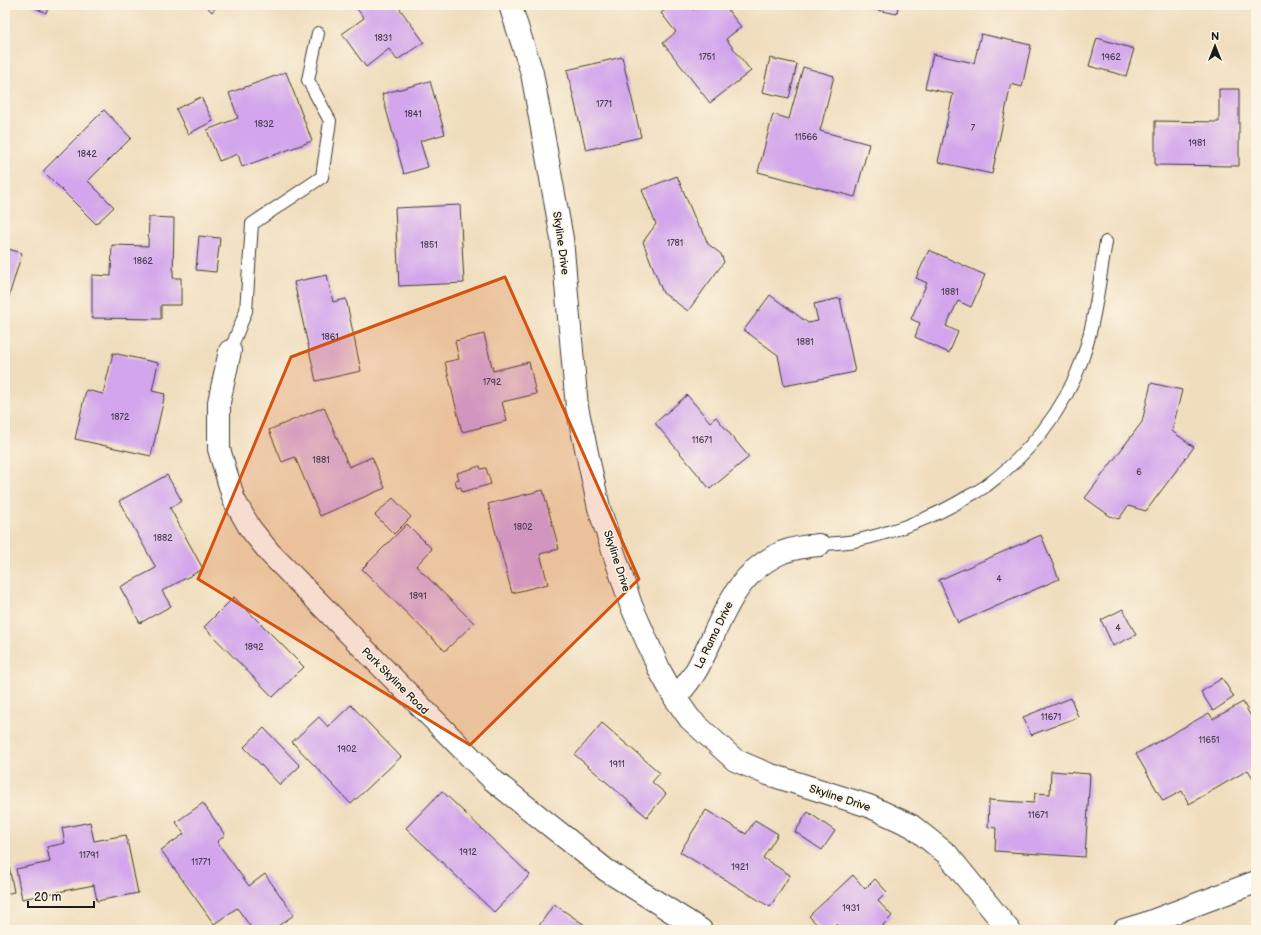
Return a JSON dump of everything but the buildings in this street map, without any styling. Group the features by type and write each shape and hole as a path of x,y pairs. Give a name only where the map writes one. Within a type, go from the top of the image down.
{"street":[{"name":"Skyline Drive","path":"510,5 532,73 562,239 577,406 599,508 631,605 660,671 675,698 690,719 735,760 768,774 869,806 912,826 947,854 1009,930"},
{"name":"Park Skyline Road","path":"230,351 220,402 218,450 234,500 250,528 276,558 494,780 606,870 701,930"},
{"name":"La Rama Drive","path":"675,698 688,684 697,670 723,613 739,586 752,572 768,560 784,552 819,545"},
{"path":"1124,930 1256,882"}],"lane":[{"path":"230,351 246,311 252,224 322,177 330,121 308,80 318,32"},
{"path":"819,545 854,541 888,532 950,508 985,487 1012,464 1036,439 1054,416 1069,389 1081,362 1088,342 1106,242"}],"highlighted area":[{"path":"505,277 639,579 470,745 198,579 291,357"}]}
